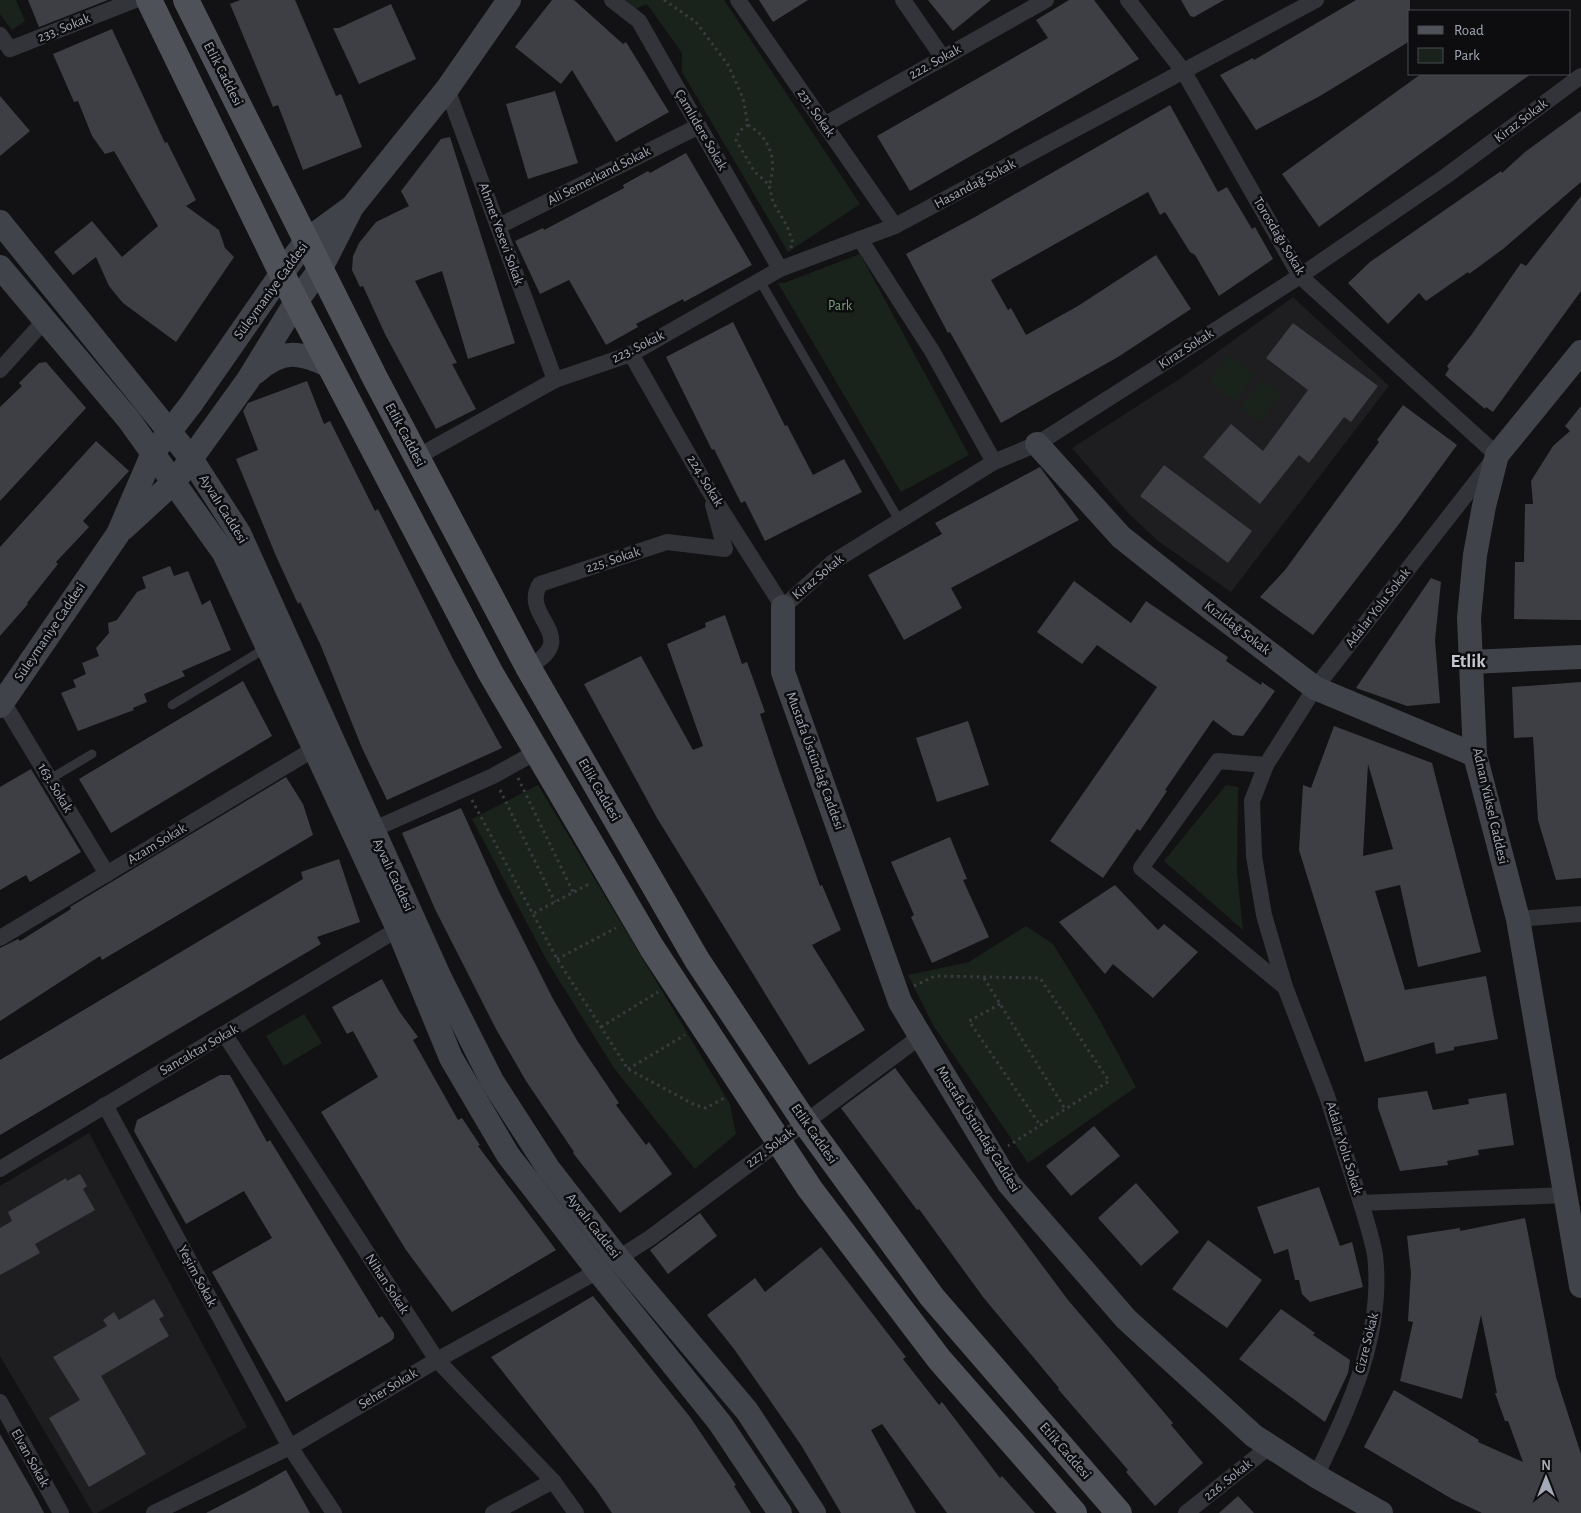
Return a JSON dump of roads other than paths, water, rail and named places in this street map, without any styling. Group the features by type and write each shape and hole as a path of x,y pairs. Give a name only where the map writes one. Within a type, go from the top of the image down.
{"main road":[{"path":"148,0 296,302 490,672 635,919 674,982 810,1189 939,1359 1074,1513"},
{"name":"Etlik Caddesi","path":"186,0 416,457 528,667 697,960 804,1121 932,1296 1120,1513"},
{"name":"Süleymaniye Caddesi","path":"118,534 174,481 248,380 296,302 321,268 352,207 447,89 509,0"},
{"name":"Süleymaniye Caddesi","path":"1,704 118,534 153,452 170,432 307,240 352,207"},
{"name":"Ayvalı Caddesi","path":"0,222 190,457 239,533 250,553 372,830 440,978 492,1081 548,1168 618,1258 747,1411 814,1513"},
{"name":"Ayvalı Caddesi","path":"0,267 153,452 224,553 398,930 452,1058 508,1155 598,1271 720,1422 780,1513"},
{"name":"Adnan Yüksel Caddesi","path":"1581,352 1497,455 1484,506 1475,555 1468,618 1476,755 1518,919 1581,1286"},
{"name":"Süleymaniye Caddesi","path":"248,380 262,367 286,354 300,354 330,366"},
{"name":"Kızıldağ Sokak","path":"1037,444 1121,537 1315,688 1476,755"},
{"name":"Mustafa Üstündağ Caddesi","path":"783,607 783,672 898,994 1009,1184 1126,1319 1269,1447 1382,1513"},
{"path":"1471,662 1581,657"}],"street":[{"name":"233. Sokak","path":"0,35 10,49 135,0"},
{"name":"Çamlıdere Sokak","path":"612,0 639,22 780,269"},
{"name":"231. Sokak","path":"738,0 895,226"},
{"path":"903,0 943,58"},
{"name":"222. Sokak","path":"824,125 1046,0"},
{"name":"Torosdağı Sokak","path":"1128,0 1184,72 1300,276 1497,455"},
{"name":"Hasandağ Sokak","path":"860,239 895,226 1316,0"},
{"name":"Kiraz Sokak","path":"783,607 833,562 994,462 1037,444 1300,276 1446,176 1581,76"},
{"name":"Ahmet Yesevi Sokak","path":"447,89 555,380"},
{"name":"Ali Semerkand Sokak","path":"499,226 699,126"},
{"path":"860,239 932,351 994,462"},
{"name":"223. Sokak","path":"416,457 555,380 631,354 780,269 860,239"},
{"path":"0,370 45,320"},
{"name":"224. Sokak","path":"631,354 708,489 783,607"},
{"name":"Adalar Yolu Sokak","path":"1497,455 1315,688 1266,766 1252,801 1254,856 1264,915 1285,987 1328,1096 1361,1203 1566,1195"},
{"name":"225. Sokak","path":"528,667 544,659 551,649 551,633 535,604 534,592 540,584 667,542 725,549 708,489"},
{"name":"163. Sokak","path":"1,704 50,779 107,874"},
{"name":"Azam Sokak","path":"0,938 314,748"},
{"path":"372,830 466,789 538,751"},
{"name":"Adalar Yolu Sokak","path":"1266,766 1218,760 1141,868 1285,987"},
{"path":"1518,919 1581,914"},
{"name":"Sancaktar Sokak","path":"0,1169 398,930"},
{"name":"Nihan Sokak","path":"225,1035 437,1360 553,1481 576,1513"},
{"name":"227. Sokak","path":"618,1258 650,1238 804,1121 921,1036"},
{"name":"Yeşim Sokak","path":"105,1105 290,1447 334,1513"},
{"name":"Cizre Sokak","path":"1316,1476 1342,1421 1365,1363 1376,1309 1374,1254 1361,1203"},
{"name":"Seher Sokak","path":"154,1513 290,1447 437,1360 598,1271 618,1258"},
{"name":"Elvan Sokak","path":"0,1402 61,1513"},
{"name":"226. Sokak","path":"1186,1513 1269,1447"},
{"path":"493,1513 553,1481"}],"lane":[{"path":"760,281 899,520"},
{"path":"172,705 268,647"},
{"path":"50,779 92,754"}],"district":[{"name":"Etlik","path":"1468,661"}],"park label":[{"name":"Park","path":"840,306"}]}
